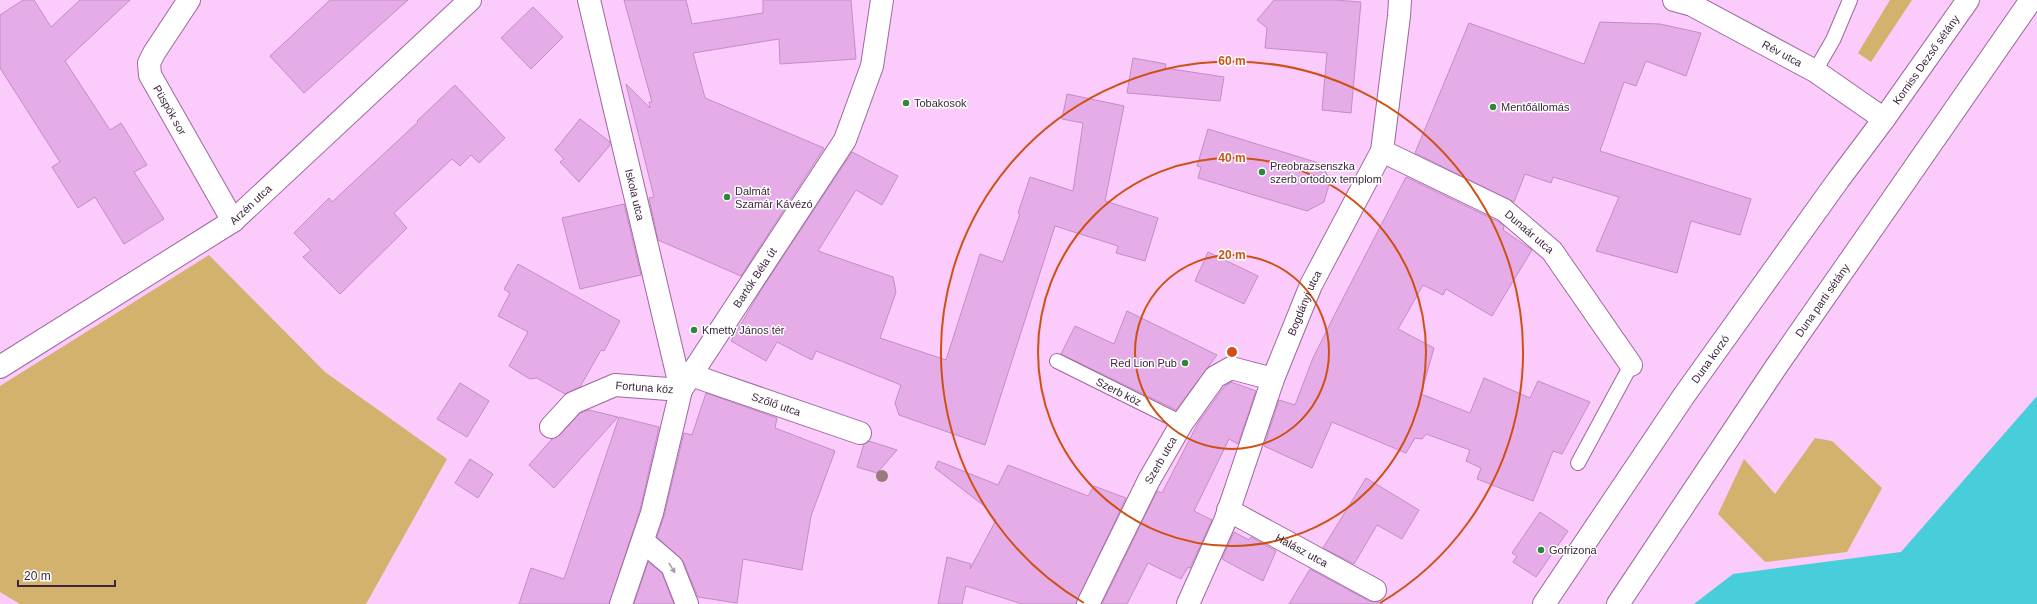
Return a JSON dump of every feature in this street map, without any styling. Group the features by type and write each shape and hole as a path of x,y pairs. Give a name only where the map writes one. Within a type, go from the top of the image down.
{"street":[{"name":"Püspök sor","path":"189,0 154,53 149,63 150,75 233,221"},
{"name":"Arzén utca","path":"0,367 233,221 470,0"},
{"name":"Iskola utca","path":"589,0 686,383"},
{"name":"Bartók Béla út","path":"622,604 644,542 686,383 844,140 872,66 882,0"},
{"name":"Bogdányi utca","path":"1188,604 1228,510 1273,379 1311,285 1382,151 1400,0"},
{"name":"Rév utca","path":"1674,0 1692,5 1814,71 1884,119"},
{"name":"Korniss Dezső sétány","path":"1884,119 1968,0"},
{"name":"Duna parti sétány","path":"1618,604 1776,367 2031,0"},
{"name":"Duna korzó","path":"1544,604 1683,397 1839,179 1884,119"},
{"name":"Dunaár utca","path":"1382,151 1504,210 1552,251 1631,365"},
{"name":"Szerb utca","path":"1088,604 1149,480 1182,423 1215,377 1231,368 1273,379"},
{"name":"Fortuna köz","path":"551,428 573,403 615,385 686,383"},
{"name":"Szőlő utca","path":"686,383 860,433"},
{"name":"Halász utca","path":"1228,510 1375,590"},
{"path":"644,542 672,566 687,604"}],"lane":[{"path":"1814,71 1833,40 1850,0"},
{"name":"Szerb köz","path":"1057,361 1182,423"},
{"path":"1578,463 1631,365"}],"shaded area":[{"path":"1890,0 1912,0 1871,62 1858,53"},
{"path":"209,255 325,372 447,459 366,604 20,604 0,592 0,386"},
{"path":"2037,396 2037,604 1694,604 1733,574 1901,552"},
{"path":"1815,438 1832,441 1882,488 1847,552 1765,562 1718,514 1744,459 1775,494"}],"building":[{"path":"23,0 34,0 51,27 80,0 130,0 65,61 110,130 121,123 147,165 134,172 164,219 124,244 95,197 78,208 52,167 60,162 0,68 0,15"},
{"path":"330,0 408,0 304,93 270,56"},
{"name":"Dalmát Szamár Kávézó","path":"624,0 686,0 692,24 763,13 763,0 851,0 856,59 780,64 779,39 693,53 705,98 824,148 741,276 658,240 649,198 654,197 626,84 650,108 649,102 652,102"},
{"path":"1274,0 1335,0 1361,2 1351,113 1322,110 1327,53 1265,48 1267,28 1257,20"},
{"path":"533,7 563,37 531,69 501,38"},
{"path":"1600,22 1660,24 1701,33 1686,76 1646,61 1636,86 1624,82 1600,151 1751,199 1740,235 1691,221 1677,273 1596,251 1619,197 1553,177 1551,183 1525,174 1514,202 1415,153 1469,23 1584,64"},
{"path":"1133,58 1166,64 1165,68 1224,77 1220,101 1127,93"},
{"path":"455,85 505,138 479,163 471,155 460,166 452,159 394,213 407,228 340,294 303,257 311,250 294,233 329,198 332,202 418,122 417,121"},
{"path":"1067,94 1124,106 1105,201 1158,218 1145,261 1116,253 1118,246 1055,226 985,445 899,415 895,403 901,385 816,351 812,360 777,342 766,361 731,341 761,290 852,152 898,176 882,205 856,190 818,251 893,277 896,292 880,338 946,360 980,254 1003,262 1020,214 1018,213 1030,177 1073,191 1083,123 1062,119"},
{"path":"580,119 610,142 610,145 579,182 560,162 564,159 555,150"},
{"name":"Preobrazsenszka szerb ortodox templom","path":"1208,129 1322,164 1330,181 1324,202 1307,211 1198,178 1201,167 1197,166"},
{"path":"1406,177 1497,221 1504,226 1503,230 1532,250 1492,316 1446,289 1443,295 1423,285 1398,329 1434,348 1421,394 1470,413 1484,378 1530,398 1538,381 1590,402 1562,454 1553,451 1533,501 1477,479 1481,468 1466,461 1470,450 1426,434 1422,439 1415,438 1406,453 1332,422 1312,468 1264,446 1279,400 1295,405 1313,358"},
{"path":"624,204 641,275 580,289 562,218"},
{"path":"1208,252 1258,276 1244,304 1195,281"},
{"path":"518,264 620,321 604,351 601,350 580,387 565,394 537,378 530,379 509,366 528,332 498,316 510,293 504,289"},
{"name":"Red Lion Pub","path":"1127,311 1217,355 1176,410 1061,354 1075,326 1114,344"},
{"path":"1231,382 1256,391 1238,444 1229,439 1194,511 1212,520 1190,568 1188,567 1181,579 1148,563 1127,604 1102,604 1157,491 1162,493 1198,423 1224,387"},
{"path":"460,383 489,401 467,437 437,419"},
{"path":"706,393 777,418 775,428 835,451 811,516 802,570 743,559 737,603 698,597 683,561 657,537 664,516 684,433 692,435"},
{"path":"589,410 618,417 554,488 529,465 552,439 560,435 580,413"},
{"path":"619,417 659,427 640,510 609,604 519,604 531,568 564,579"},
{"path":"869,441 897,450 877,473 857,467 864,444"},
{"path":"470,459 493,474 478,498 455,483"},
{"path":"938,461 998,485 1008,465 1088,496 1094,486 1126,498 1076,604 1022,604 966,586 962,604 938,604 947,557 971,564 970,569 996,520 983,505 935,468"},
{"path":"1366,478 1419,510 1402,539 1377,525 1354,564 1323,548"},
{"path":"1540,512 1568,531 1536,577 1513,562 1517,556 1512,553"},
{"path":"1234,532 1249,540 1251,537 1276,551 1263,581 1222,559"},
{"path":"648,562 662,573 674,604 634,604"},
{"path":"1310,569 1369,601 1383,604 1289,604"}],"place":[{"name":"Tobakosok","path":"906,103"},
{"name":"Mentőállomás","path":"1493,107"},
{"name":"Preobrazsenszka szerb ortodox templom","path":"1262,172"},
{"name":"Dalmát Szamár Kávézó","path":"727,197"},
{"name":"Kmetty János tér","path":"694,330"},
{"name":"Red Lion Pub","path":"1185,363"},
{"name":"Gofrizona","path":"1541,550"}]}
